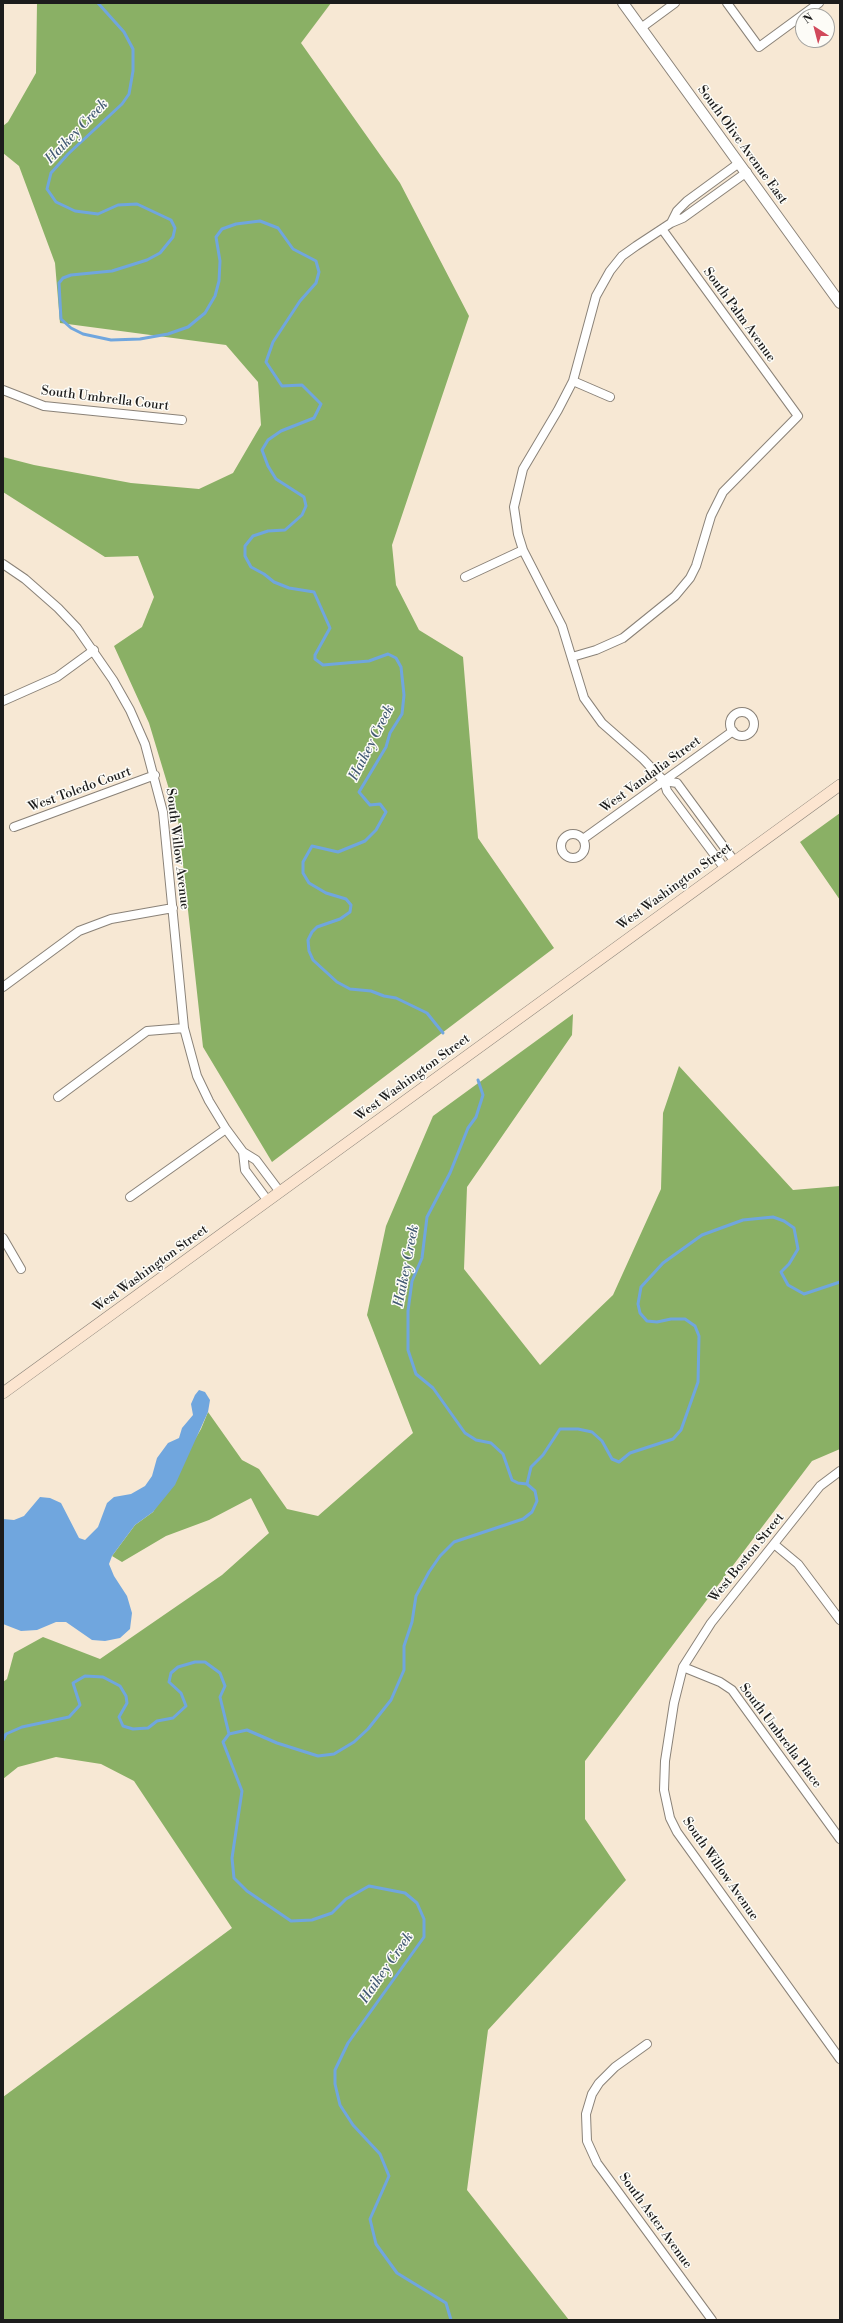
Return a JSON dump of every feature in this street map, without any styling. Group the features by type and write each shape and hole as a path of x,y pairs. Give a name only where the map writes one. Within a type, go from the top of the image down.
{"main road":[{"name":"West Washington Street","path":"3,1393 840,785"}],"street":[{"name":"South Olive Avenue East","path":"623,3 747,172 840,303"},
{"path":"641,28 675,3"},
{"path":"727,3 759,47 819,3"},
{"path":"671,223 677,211 687,201 739,163"},
{"path":"725,868 667,791 664,781 643,759 602,723 584,698 572,657 555,609 524,550 518,534 514,507 518,482 530,455 558,410 572,381 596,296 603,281 622,256 671,223 683,218 747,172"},
{"name":"South Palm Avenue","path":"572,657 596,650 623,638 675,596 690,578 696,566 711,516 723,492 798,416 662,229"},
{"path":"572,381 610,397"},
{"name":"South Umbrella Court","path":"3,390 44,406 182,420"},
{"path":"465,577 524,550"},
{"name":"South Willow Avenue","path":"3,564 25,579 58,608 94,650 130,710 145,744 155,776 163,812 184,1028 197,1076 226,1129 243,1152 256,1160 280,1192"},
{"path":"3,701 57,677 94,650"},
{"name":"West Vandalia Street","path":"583,839 733,731"},
{"name":"West Toledo Court","path":"14,827 155,776"},
{"path":"664,781 677,783 735,862"},
{"path":"3,986 79,931 111,919 173,908"},
{"path":"58,1097 147,1031 184,1028"},
{"path":"130,1197 226,1129"},
{"name":"South Willow Avenue","path":"243,1152 245,1170 268,1201"},
{"path":"3,1238 21,1270"},
{"name":"West Boston Street","path":"683,1668 711,1623 820,1486 840,1471"},
{"path":"774,1544 798,1564 840,1620"},
{"name":"South Willow Avenue","path":"683,1668 674,1703 664,1776 666,1804 670,1818 677,1832 840,2059"},
{"name":"South Umbrella Place","path":"683,1668 720,1682 732,1690 840,1839"},
{"name":"South Aster Avenue","path":"647,2044 615,2067 599,2083 588,2105 586,2132 591,2151 597,2163 712,2320"}],"green space":[{"path":"37,3 331,3 301,43 400,183 469,316 392,545 396,585 419,630 463,657 478,838 554,948 272,1162 203,1047 178,819 149,723 114,646 142,627 154,597 138,556 105,557 3,492 3,457 34,465 131,483 199,489 233,473 261,425 258,382 226,345 60,323 55,263 19,166 3,153 3,126 8,122 36,73"},
{"path":"840,813 840,900 800,842"},
{"path":"573,1014 572,1035 467,1187 464,1269 540,1365 613,1295 661,1189 663,1113 679,1066 793,1190 840,1186 840,1449 812,1461 585,1761 585,1819 626,1880 488,2030 467,2190 569,2320 3,2320 3,2097 232,1928 134,1781 101,1764 56,1757 18,1767 3,1779 3,1682 7,1679 14,1653 43,1637 100,1659 222,1575 269,1533 251,1498 209,1520 166,1536 122,1562 112,1556 135,1525 153,1512 201,1429 208,1412 242,1460 259,1469 287,1509 318,1516 413,1433 367,1315 386,1226 433,1116"}],"water":[{"path":"199,1390 205,1392 210,1400 208,1412 175,1485 153,1512 135,1525 112,1556 109,1564 114,1576 127,1596 132,1613 130,1629 120,1638 105,1641 92,1640 66,1622 56,1622 37,1630 21,1631 3,1624 3,1519 14,1520 24,1516 40,1497 50,1498 61,1503 79,1538 85,1540 98,1527 107,1503 114,1497 131,1494 145,1486 152,1476 157,1458 168,1443 179,1438 182,1428 193,1415 191,1404"}],"waterway":[{"name":"Haikey Creek","path":"98,3 124,32 133,49 133,71 129,94 122,104 68,154 51,173 47,189 56,202 75,211 98,214 118,205 137,204 171,220 175,228 173,237 160,253 147,260 112,271 71,275 63,278 59,283 61,319 71,328 83,334 111,340 140,339 168,334 188,327 205,313 215,296 219,281 220,261 216,237 222,229 236,224 260,221 278,228 293,249 316,261 319,272 316,283 300,301 273,342 266,362 282,386 302,385 321,404 314,418 281,431 268,440 262,450 268,466 276,479 304,497 306,506 302,515 285,530 268,531 253,536 245,546 245,556 251,567 264,574 274,582 289,588 314,592 330,628 315,655 315,659 323,665 369,661 388,654 396,658 401,667 404,695 402,714 390,733 386,747 359,792 370,805 380,804 386,812 376,830 365,841 338,852 312,846 303,862 303,873 309,883 326,893 346,899 351,905 350,912 340,919 317,927 312,932 308,940 309,951 313,960 337,982 350,989 371,991 384,996 396,998 427,1013 443,1033"},
{"name":"Haikey Creek","path":"451,2320 446,2303 397,2273 376,2244 370,2219 389,2176 380,2154 353,2125 340,2105 335,2084 335,2070 348,2043 424,1937 424,1919 417,1903 405,1893 369,1886 346,1899 332,1913 312,1920 291,1921 247,1891 234,1878 232,1858 242,1791 223,1742 229,1734 247,1730 277,1743 318,1756 334,1754 354,1742 368,1729 391,1700 404,1670 404,1646 412,1622 416,1596 429,1572 440,1556 454,1542 523,1519 532,1512 537,1501 535,1491 527,1484 518,1483 512,1480 503,1454 491,1443 476,1440 465,1433 433,1388 416,1374 408,1350 408,1311 412,1281 422,1258 427,1217 450,1173 468,1128 476,1117 483,1095 478,1080"},
{"path":"527,1484 531,1467 543,1455 560,1429 578,1429 592,1432 602,1441 612,1459 619,1462 630,1453 673,1439 681,1430 698,1382 699,1336 695,1326 685,1319 671,1319 657,1322 647,1321 640,1313 638,1304 641,1287 663,1263 702,1235 743,1220 773,1217 784,1221 794,1228 798,1249 789,1264 781,1272 788,1285 804,1294 840,1282"},
{"name":"Haikey Creek","path":"3,1740 6,1734 22,1727 69,1717 80,1705 73,1683 85,1676 103,1677 120,1686 126,1696 127,1703 119,1717 123,1726 133,1729 148,1728 157,1721 173,1718 186,1706 181,1693 169,1682 171,1673 178,1667 195,1662 205,1662 220,1673 225,1686 220,1697 229,1734"}]}
